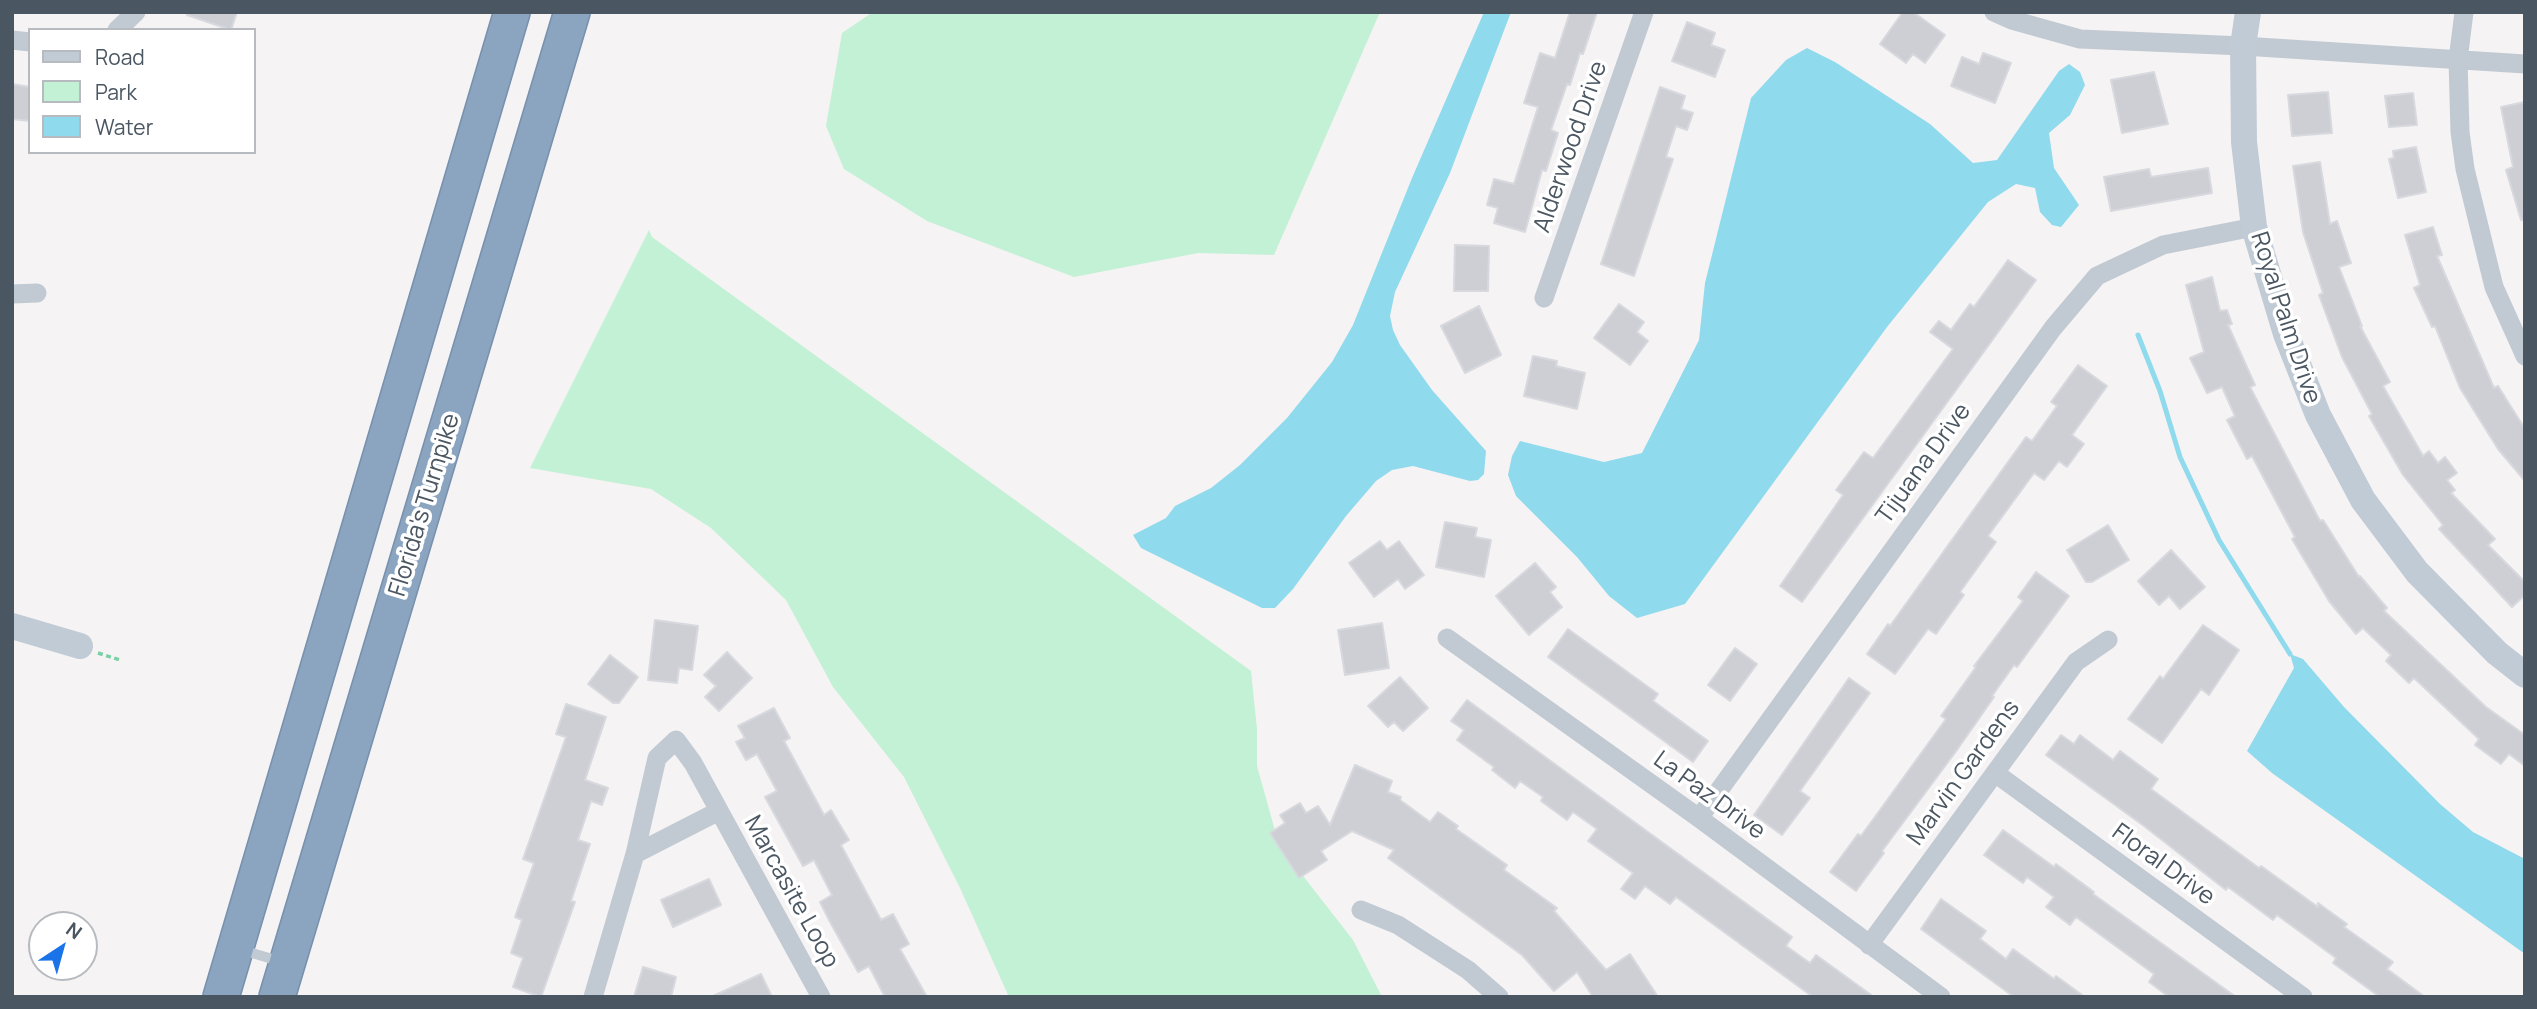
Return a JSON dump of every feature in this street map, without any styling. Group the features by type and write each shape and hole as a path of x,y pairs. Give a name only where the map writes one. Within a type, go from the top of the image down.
{"highway":[{"path":"221,997 512,12"},
{"name":"Florida's Turnpike","path":"277,997 572,12"}],"street":[{"path":"119,28 136,12"},
{"name":"Alderwood Drive","path":"1545,298 1644,12"},
{"path":"1994,12 2012,20 2080,38 2525,64"},
{"name":"Royal Palm Drive","path":"2248,12 2243,46 2244,142 2254,227 2286,334 2318,415 2363,500 2417,572 2497,653 2525,675"},
{"path":"2464,12 2458,60 2460,132 2465,169 2494,287 2525,356"},
{"name":"Tijuana Drive","path":"1699,818 2053,327 2097,276 2163,245 2254,227"},
{"path":"12,293 37,293"},
{"path":"12,626 80,646"},
{"name":"La Paz Drive","path":"1447,638 1699,818 1941,997"},
{"name":"Marvin Gardens","path":"1869,945 2076,662 2108,640"},
{"name":"Marcasite Loop","path":"593,997 635,854 657,758 676,740 693,763 821,997"},
{"name":"Floral Drive","path":"1995,773 2303,997"},
{"name":"Marcasite Loop","path":"635,854 719,811"},
{"path":"1362,910 1398,925 1468,970 1499,997"}],"lane":[{"path":"236,948 286,964"}],"green space":[{"path":"873,12 1380,12 1274,255 1198,253 1074,277 927,221 844,169 826,126 842,33"},
{"path":"649,230 652,237 1251,671 1257,729 1257,766 1279,845 1353,940 1382,997 1009,997 960,888 904,777 833,687 786,600 711,528 651,489 530,468"}],"water":[{"path":"1484,12 1511,12 1450,173 1395,292 1390,316 1400,345 1432,390 1486,451 1484,474 1478,480 1470,481 1413,466 1392,470 1376,481 1346,516 1293,589 1275,608 1262,608 1141,548 1133,535 1166,518 1175,506 1211,488 1240,465 1287,418 1332,362 1353,325 1412,178"},
{"path":"1807,48 1835,62 1930,124 1973,163 1997,160 2059,71 2069,64 2080,72 2085,85 2070,115 2049,133 2054,168 2079,205 2061,227 2052,225 2040,212 2035,188 2016,184 1988,202 1887,327 1685,604 1637,618 1609,596 1577,557 1516,496 1508,475 1512,456 1520,441 1604,462 1642,453 1699,340 1705,283 1751,98 1786,60"},
{"path":"2290,654 2303,659 2344,707 2440,804 2473,832 2525,859 2525,954 2272,773 2247,751 2294,668"}],"building":[{"path":"188,12 237,12 232,28 187,15"},
{"path":"1570,12 1597,12 1583,54 1580,53 1551,130 1558,133 1546,171 1542,170 1525,232 1494,223 1498,208 1487,205 1494,179 1514,184 1538,107 1524,103 1540,53 1555,58"},
{"path":"1903,12 1913,12 1945,35 1925,63 1913,54 1906,63 1880,44"},
{"path":"1687,22 1715,33 1711,45 1725,50 1715,77 1672,61"},
{"path":"1983,53 2011,63 1995,103 1951,86 1962,57 1979,64"},
{"path":"2154,72 2168,124 2122,133 2111,80"},
{"path":"12,84 28,87 28,121 12,119"},
{"path":"1660,87 1685,96 1681,109 1693,113 1687,130 1676,126 1666,157 1673,159 1634,276 1601,264"},
{"path":"2328,92 2332,133 2292,136 2288,95"},
{"path":"2413,93 2417,125 2389,127 2385,96"},
{"path":"2525,102 2525,220 2521,220 2506,170 2513,167 2501,107"},
{"path":"2416,147 2426,192 2398,198 2389,159 2394,158 2393,151"},
{"path":"2320,162 2330,224 2337,221 2351,263 2339,267 2360,326 2390,382 2383,386 2423,456 2429,451 2438,463 2445,457 2457,473 2447,480 2455,490 2451,493 2495,539 2488,545 2525,582 2525,595 2512,607 2439,529 2443,525 2403,475 2369,416 2372,414 2342,357 2319,295 2323,293 2303,232 2293,166"},
{"path":"2208,168 2212,193 2111,211 2104,177 2149,169 2151,177"},
{"path":"2433,227 2442,255 2437,256 2494,388 2498,386 2525,429 2525,481 2498,449 2460,388 2435,326 2432,327 2414,288 2420,285 2405,235"},
{"path":"1455,245 1489,246 1488,291 1454,291"},
{"path":"2008,260 2036,280 1802,602 1780,586 1843,495 1836,490 1864,452 1873,458 1953,349 1930,332 1939,321 1951,330 1970,304 1974,307"},
{"path":"2212,277 2220,311 2227,310 2232,324 2228,325 2255,385 2250,387 2320,521 2323,520 2359,577 2387,608 2384,611 2486,707 2525,735 2525,766 2509,754 2501,764 2475,745 2479,739 2414,678 2409,683 2386,661 2391,655 2363,628 2356,634 2329,601 2292,539 2295,537 2252,456 2247,459 2227,420 2235,416 2222,387 2207,393 2190,358 2204,352 2186,285"},
{"path":"1619,304 1644,322 1637,332 1648,341 1630,365 1594,338"},
{"path":"1479,306 1501,355 1465,373 1441,326"},
{"path":"1533,356 1557,361 1556,366 1585,373 1577,409 1524,396"},
{"path":"2078,365 2107,386 2072,435 2084,444 2067,467 2059,461 2044,480 2034,473 1988,536 1996,542 1960,592 1964,595 1936,634 1928,629 1895,674 1867,654 2026,437 2032,441 2057,406 2051,402"},
{"path":"1445,522 1477,528 1475,537 1491,540 1484,577 1436,567"},
{"path":"2108,525 2129,560 2092,582 2086,582 2067,550"},
{"path":"1380,541 1387,550 1399,541 1424,575 1405,589 1398,579 1374,597 1349,563"},
{"path":"2171,550 2205,587 2180,609 2169,596 2159,605 2138,581"},
{"path":"1535,563 1556,587 1550,592 1562,607 1529,635 1496,596"},
{"path":"2036,572 2069,596 2017,667 2014,665 1856,891 1830,872 1858,834 1861,836 1946,719 1941,716 1976,667 1974,666 2023,601 2018,597"},
{"path":"655,620 698,626 692,670 679,668 677,683 648,680"},
{"path":"1382,623 1389,668 1345,675 1338,630"},
{"path":"2203,625 2239,650 2209,695 2201,689 2162,743 2128,719 2160,676 2163,679"},
{"path":"1568,629 1658,694 1653,701 1708,741 1693,762 1548,657"},
{"path":"1735,648 1757,664 1730,701 1708,685"},
{"path":"727,652 752,678 719,711 705,697 716,686 704,675"},
{"path":"610,655 638,677 619,703 613,703 588,684"},
{"path":"1400,677 1428,708 1403,731 1394,722 1388,727 1368,706"},
{"path":"1849,678 1870,693 1800,791 1810,798 1782,835 1754,815"},
{"path":"1467,700 1792,937 1786,946 1810,963 1816,955 1874,997 1813,997 1676,897 1670,904 1645,886 1635,899 1621,889 1633,873 1588,841 1597,829 1573,812 1567,820 1541,801 1543,797 1520,781 1515,788 1492,770 1494,767 1457,740 1464,730 1451,721"},
{"path":"566,704 606,717 585,780 608,788 602,805 591,801 578,840 590,844 571,901 575,902 541,997 513,987 523,958 511,953 522,920 515,917 534,863 523,859 566,737 556,734"},
{"path":"774,708 790,738 784,741 824,815 831,810 849,840 841,845 881,920 893,914 909,944 900,949 927,997 885,997 869,966 858,972 830,922 820,902 832,895 814,860 803,866 765,797 777,791 757,754 746,760 736,742 745,738 738,726"},
{"path":"2061,735 2074,744 2080,735 2113,760 2120,751 2158,779 2151,789 2259,868 2261,866 2318,907 2318,903 2347,924 2344,927 2393,962 2387,969 2425,997 2380,997 2333,963 2336,958 2277,915 2273,920 2228,887 2226,890 2046,755"},
{"path":"1355,765 1392,781 1388,792 1401,797 1400,800 1430,822 1438,812 1458,826 1456,829 1507,865 1504,870 1557,908 1554,911 1606,970 1630,954 1658,997 1593,997 1577,972 1554,991 1522,955 1388,858 1394,850 1352,831 1321,851 1327,860 1299,878 1270,833 1285,823 1280,815 1300,803 1306,813 1318,806 1330,825"},
{"path":"2003,830 2054,867 2056,864 2094,892 2093,894 2236,997 2169,997 2149,982 2154,974 2076,917 2070,925 2046,907 2054,897 2027,877 2023,883 1984,855"},
{"path":"709,879 721,905 673,927 661,900"},
{"path":"1941,899 1986,931 1980,939 2006,959 2013,949 2054,979 2056,976 2085,997 2014,997 1921,929"},
{"path":"643,967 676,977 671,997 634,997"},
{"path":"761,974 772,997 711,997"}],"waterway":[{"path":"2138,335 2160,391 2180,457 2219,540 2290,654"}]}
